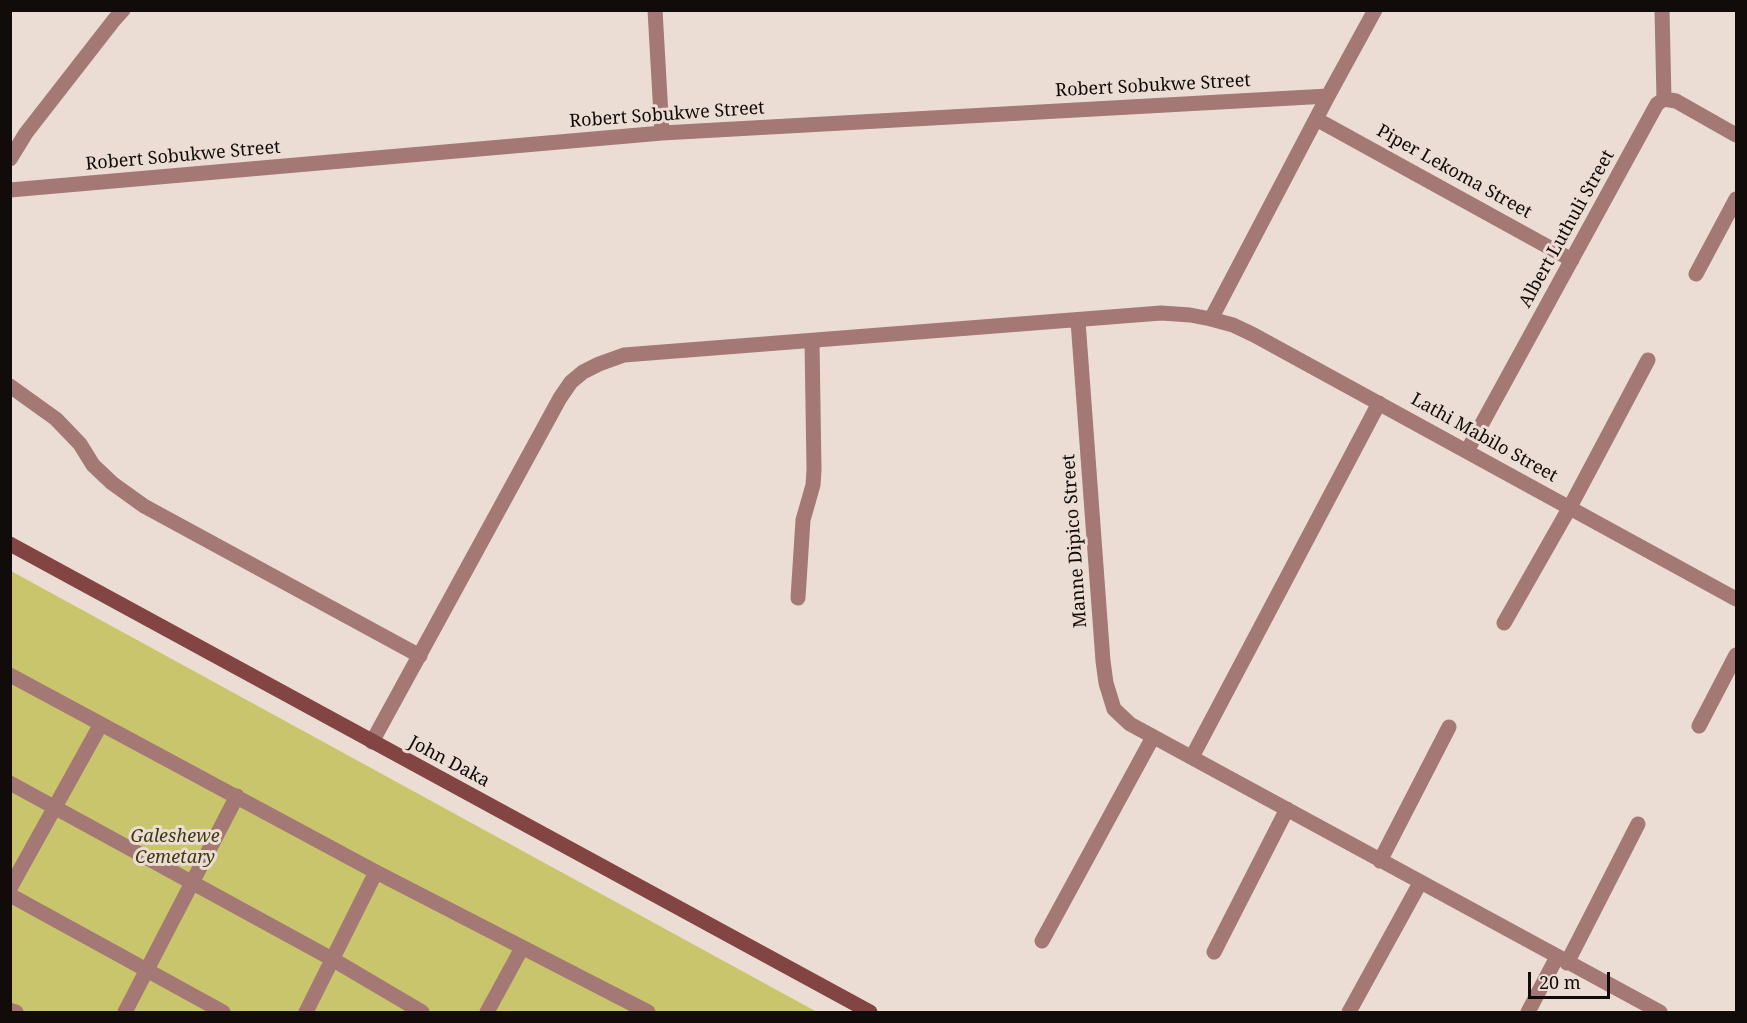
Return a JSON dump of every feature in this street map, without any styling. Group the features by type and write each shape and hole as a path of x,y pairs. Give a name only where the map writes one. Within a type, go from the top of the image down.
{"street":[{"path":"10,159 26,133 123,10"},
{"path":"655,10 662,133"},
{"path":"1211,319 1375,10"},
{"path":"1662,10 1664,99 1676,101 1737,135"},
{"name":"Robert Sobukwe Street","path":"10,190 662,133 1328,96"},
{"name":"Albert Luthuli Street","path":"1467,451 1657,104 1664,99"},
{"name":"Piper Lekoma Street","path":"1316,119 1572,260"},
{"path":"1696,274 1737,199"},
{"name":"Lathi Mabilo Street","path":"372,742 560,398 571,382 583,372 599,363 624,355 1161,314 1190,315 1211,319 1233,325 1254,335 1737,599"},
{"name":"Manne Dipico Street","path":"1078,321 1106,683 1114,709 1130,724 1659,1012"},
{"path":"798,598 803,520 813,485 814,470 812,341"},
{"name":"Lathi Mabilo Street","path":"1504,623 1570,507 1648,360"},
{"path":"10,386 56,419 80,444 93,465 112,483 144,506 420,656"},
{"path":"1192,757 1379,403"},
{"name":"John Daka","path":"10,544 870,1012"},
{"path":"1698,726 1737,655"},
{"path":"10,675 376,872 648,1012"},
{"path":"10,888 101,724"},
{"path":"1380,861 1449,727"},
{"path":"1042,941 1153,736"},
{"path":"10,783 332,958 422,1012"},
{"path":"125,1012 237,796"},
{"path":"1214,952 1287,809"},
{"path":"1528,1012 1562,960 1638,824"},
{"path":"306,1012 376,872"},
{"path":"1349,1012 1420,883"},
{"path":"10,894 223,1012"},
{"path":"487,1012 522,948"},
{"path":"10,1010 16,1012"}],"green space":[{"name":"Galeshewe Cemetary","path":"11,571 817,1012 11,1012"}]}
